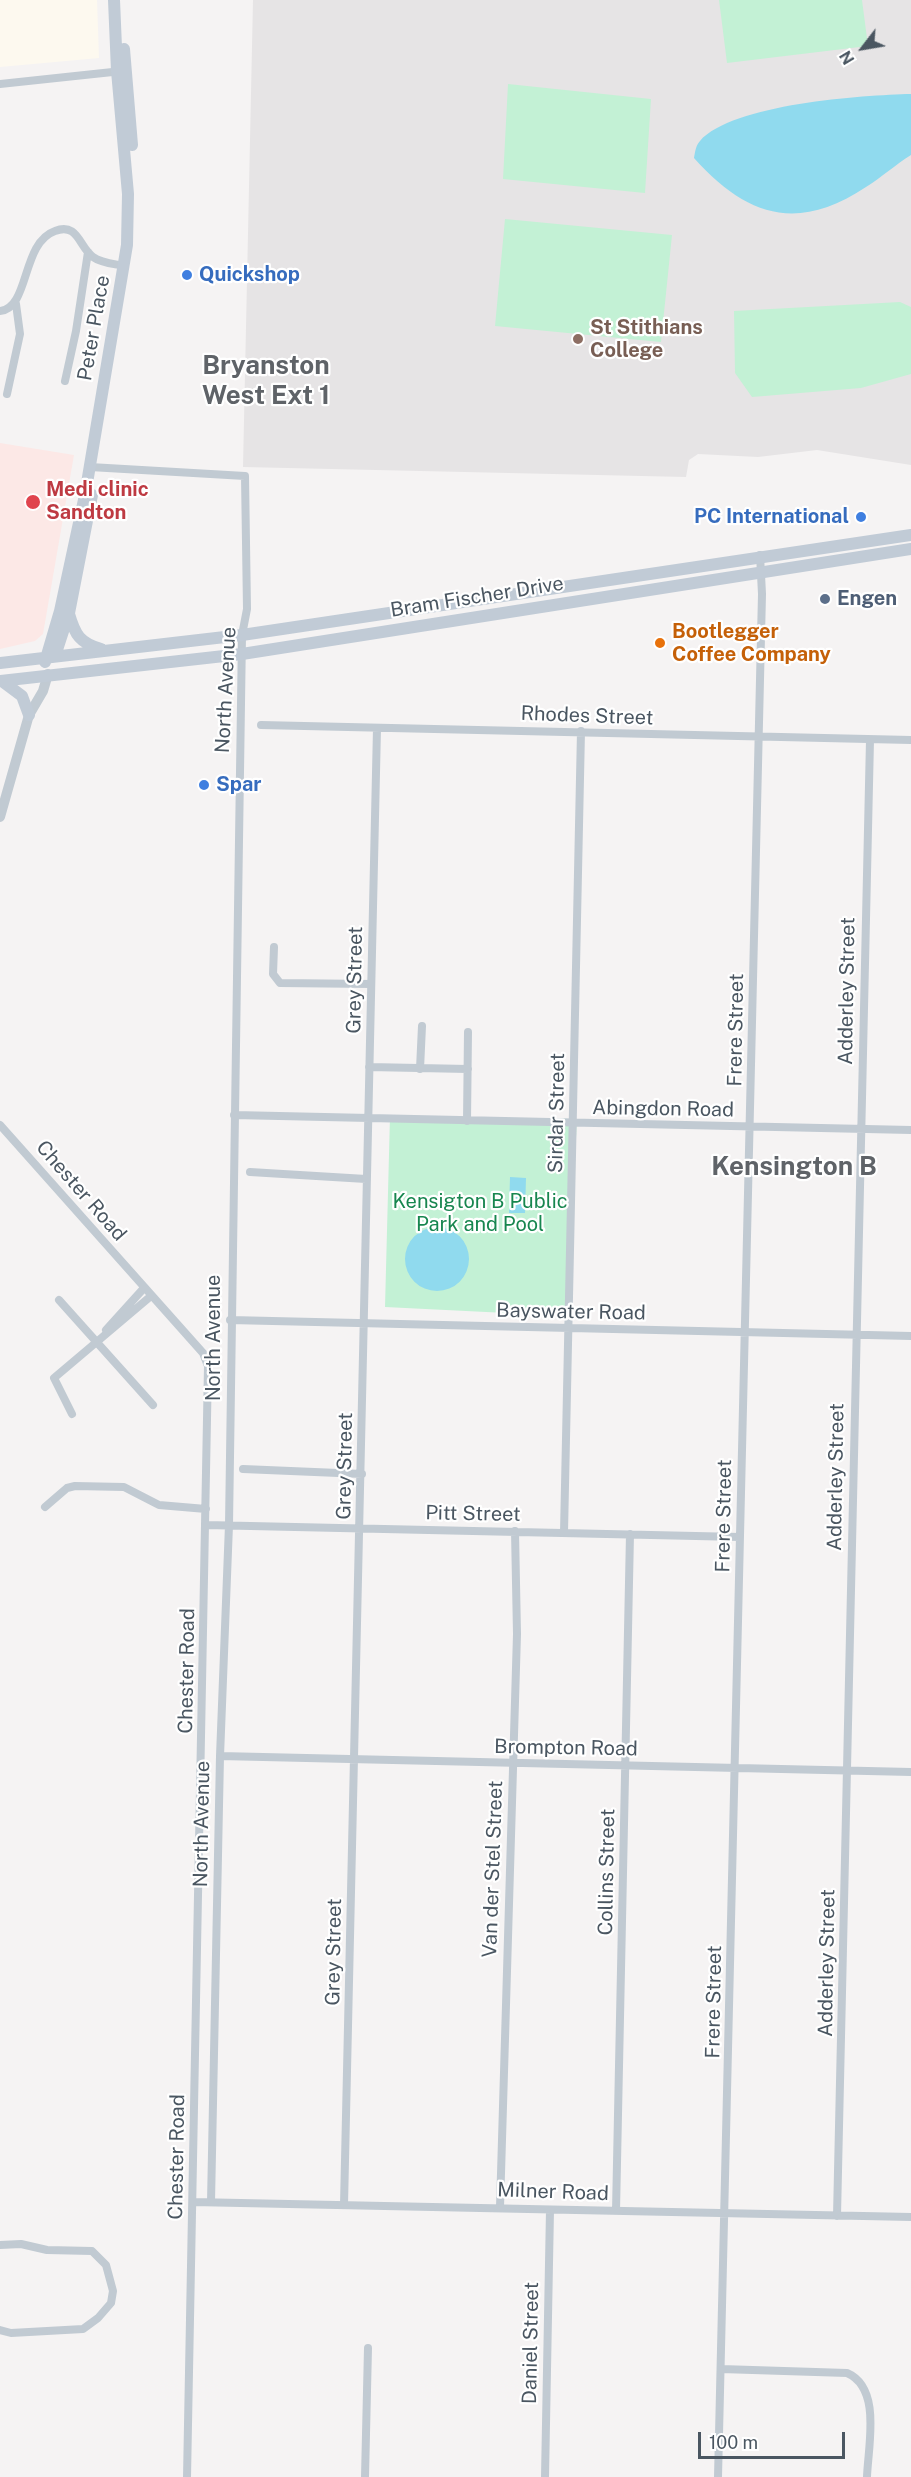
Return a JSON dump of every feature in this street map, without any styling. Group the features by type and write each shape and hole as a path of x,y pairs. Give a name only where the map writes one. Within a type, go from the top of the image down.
{"main road":[{"name":"Peter Place","path":"51,657 69,613 133,238 133,166 114,0"},
{"name":"Peter Place","path":"51,657 93,468 124,266 128,194 121,71 121,0"},
{"name":"Bram Fischer Drive","path":"0,663 105,649 242,635 760,555 911,535"},
{"name":"Bram Fischer Drive","path":"1,681 242,654 911,549"},
{"path":"69,613 78,638 90,646 105,649"},
{"path":"44,675 51,657"},
{"path":"1,681 22,696 29,716"}],"street":[{"path":"0,84 121,71"},
{"path":"7,394 20,334 16,304 27,267 45,236 60,229 70,230 77,235 88,252 100,260 124,266"},
{"path":"65,381 76,331 88,252"},
{"path":"0,311 16,304"},
{"name":"North Avenue","path":"93,468 245,476 247,609 242,635 230,1320 229,1525 220,1756 211,2202"},
{"name":"Frere Street","path":"718,2477 751,1128 760,555"},
{"path":"0,817 29,716 37,698 43,691 44,675"},
{"name":"Rhodes Street","path":"261,725 911,740"},
{"name":"Grey Street","path":"344,2205 361,1528 363,1323 377,728"},
{"name":"Sirdar Street","path":"564,1533 581,731"},
{"name":"Adderley Street","path":"837,2216 870,740"},
{"path":"274,947 273,974 280,983 371,984"},
{"path":"420,1068 422,1026"},
{"path":"467,1121 468,1032"},
{"path":"369,1067 468,1070"},
{"name":"Abingdon Road","path":"234,1115 911,1130"},
{"name":"Chester Road","path":"0,1125 203,1353 208,1366 187,2477"},
{"path":"250,1172 366,1179"},
{"path":"98,1340 144,1288"},
{"path":"72,1414 54,1378 151,1296"},
{"path":"59,1300 98,1340 153,1406"},
{"name":"Bayswater Road","path":"230,1320 911,1336"},
{"path":"243,1469 362,1474"},
{"path":"45,1507 67,1488 75,1486 124,1487 159,1505 206,1509"},
{"name":"Pitt Street","path":"206,1525 740,1537"},
{"name":"Van der Stel Street","path":"500,2207 517,1634 515,1531"},
{"name":"Collins Street","path":"616,2211 630,1534"},
{"name":"Brompton Road","path":"220,1756 512,1765 911,1772"},
{"name":"Milner Road","path":"193,2202 911,2217"},
{"name":"Daniel Street","path":"545,2477 550,2210"},
{"path":"0,2245 21,2244 48,2250 92,2251 106,2265 113,2291 111,2303 83,2329 11,2333 0,2330"},
{"path":"365,2477 368,2348"},
{"path":"721,2369 840,2372 855,2376 862,2383 869,2405 867,2477"}],"shaded area":[{"path":"0,0 97,0 99,58 0,67"},
{"name":"St Stithians College","path":"253,0 911,0 911,465 817,450 758,457 698,454 689,460 686,477 243,467"},
{"name":"Medi clinic Sandton","path":"0,443 74,455 43,634 35,641 0,649"}],"green space":[{"path":"719,0 862,0 868,46 727,63"},
{"path":"508,84 651,99 645,193 503,179"},
{"path":"505,219 672,235 661,342 495,326"},
{"path":"900,302 911,307 911,374 861,388 752,397 735,373 734,311"},
{"name":"Kensigton B Public Park and Pool","path":"390,1116 577,1119 567,1316 385,1307"}],"water":[{"path":"911,94 911,155 866,187 841,201 817,210 795,213 774,212 753,205 713,178 694,158 700,141 716,128 740,118 800,104"},
{"path":"510,1177 526,1178 525,1213 509,1213"},
{"path":"437,1227 455,1232 460,1236 464,1241 469,1259 464,1277 460,1282 455,1286 437,1291 419,1286 414,1282 410,1277 405,1259 410,1241 414,1236 419,1232"}],"place":[{"name":"Quickshop","path":"187,275"},
{"name":"St Stithians College","path":"578,339"},
{"name":"Medi clinic Sandton","path":"33,502"},
{"name":"PC International","path":"861,517"},
{"name":"Engen","path":"825,599"},
{"name":"Bootlegger Coffee Company","path":"660,643"},
{"name":"Spar","path":"204,785"}],"district":[{"name":"Bryanston West Ext 1","path":"266,381"},
{"name":"Kensington B","path":"794,1167"}]}
